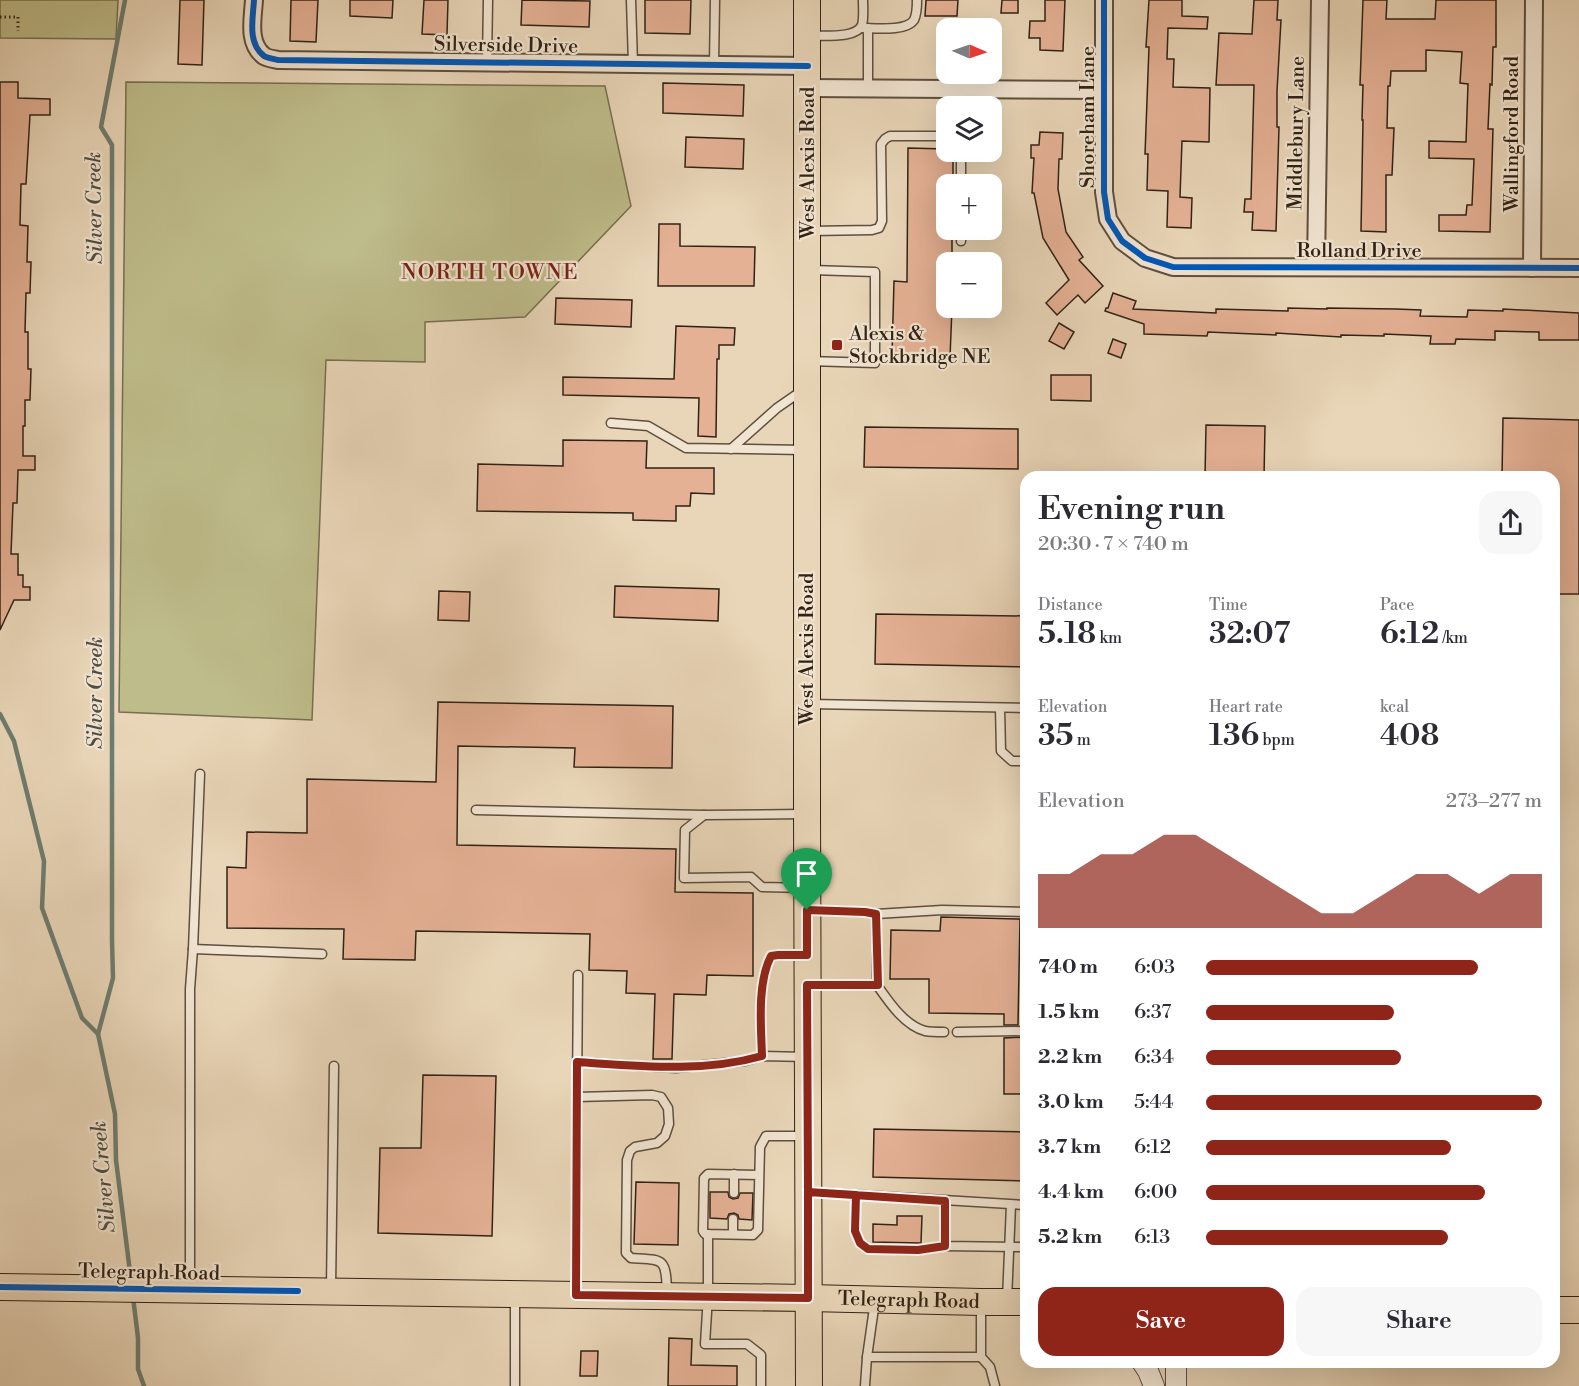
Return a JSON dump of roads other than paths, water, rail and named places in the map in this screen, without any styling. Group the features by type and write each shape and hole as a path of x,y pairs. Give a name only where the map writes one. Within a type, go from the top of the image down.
{"main road":[{"name":"West Alexis Road","path":"807,0 809,1386"},
{"name":"Telegraph Road","path":"0,1287 876,1299 981,1302 1020,1306"},
{"path":"1560,1310 1579,1310"}],"street":[{"name":"Silverside Drive","path":"254,0 252,27 255,45 265,57 278,60 714,65 808,77 868,88 1103,90"},
{"name":"Shoreham Lane","path":"1104,0 1104,192 1108,219 1122,241 1142,255"},
{"name":"Middlebury Lane","path":"1316,267 1320,0"},
{"name":"Wallingford Road","path":"1532,268 1534,0"},
{"name":"Rolland Drive","path":"1142,255 1173,267 1579,268"},
{"path":"1146,1368 1154,1386"},
{"path":"1176,1368 1176,1386"}],"lane":[{"name":"Silverside Drive","path":"487,62 488,0"},
{"path":"631,0 633,64"},
{"path":"714,65 715,0"},
{"path":"863,0 868,88"},
{"path":"808,36 849,34 864,28 907,26 914,20 917,0"},
{"path":"961,89 961,96"},
{"path":"808,231 879,228 882,221 881,144 890,136 936,136"},
{"path":"730,449 777,408 808,374 875,363 875,272 808,270"},
{"path":"611,423 648,426 686,448 808,451"},
{"path":"807,704 1020,708"},
{"path":"1000,708 1002,751 1012,761 1020,761"},
{"path":"190,1290 190,1000 200,774"},
{"path":"476,810 704,815 807,814"},
{"path":"704,815 685,830 684,878 751,877 762,887 876,914 942,910 1020,912"},
{"path":"876,914 878,985 892,1006 910,1023 925,1031 944,1032"},
{"path":"193,949 322,954"},
{"path":"762,1056 761,1006 766,965 771,956 807,955"},
{"path":"576,1295 578,975"},
{"path":"807,985 878,985"},
{"path":"957,1032 1020,1031"},
{"path":"577,1062 676,1068 745,1061 762,1056 807,1057"},
{"path":"331,1292 334,1066"},
{"path":"577,1097 652,1095 662,1097 668,1108 669,1124 665,1136 657,1143 635,1147 630,1151 627,1160 625,1237 626,1253 631,1258 657,1260 666,1269 667,1296"},
{"path":"759,1175 708,1174 704,1178 703,1231 705,1234 753,1234 758,1230 760,1147 766,1136 807,1136"},
{"path":"734,1174 734,1193"},
{"path":"808,1192 1020,1205"},
{"path":"856,1195 855,1231 860,1243 868,1249 918,1250 945,1246 1020,1247"},
{"path":"945,1201 945,1246"},
{"path":"1011,1205 1009,1246 1020,1306"},
{"path":"733,1219 733,1234"},
{"path":"708,1234 705,1344 747,1344 762,1355 761,1386"},
{"path":"515,1294 516,1386"},
{"path":"864,1386 876,1299"},
{"path":"981,1302 981,1357 990,1367 995,1386"},
{"path":"867,1357 981,1357"}],"waterway":[{"name":"Silver Creek","path":"125,0 101,127 112,145 113,978 98,1034 115,1114 116,1160 131,1280"},
{"path":"0,714 14,741 44,861 42,908 82,1018 98,1034"},
{"name":"Silver Creek","path":"133,1297 138,1338 138,1369 144,1386"}],"place":[{"name":"Alexis & Stockbridge NE","path":"837,345"}],"district":[{"name":"NORTH TOWNE","path":"490,273"}]}
